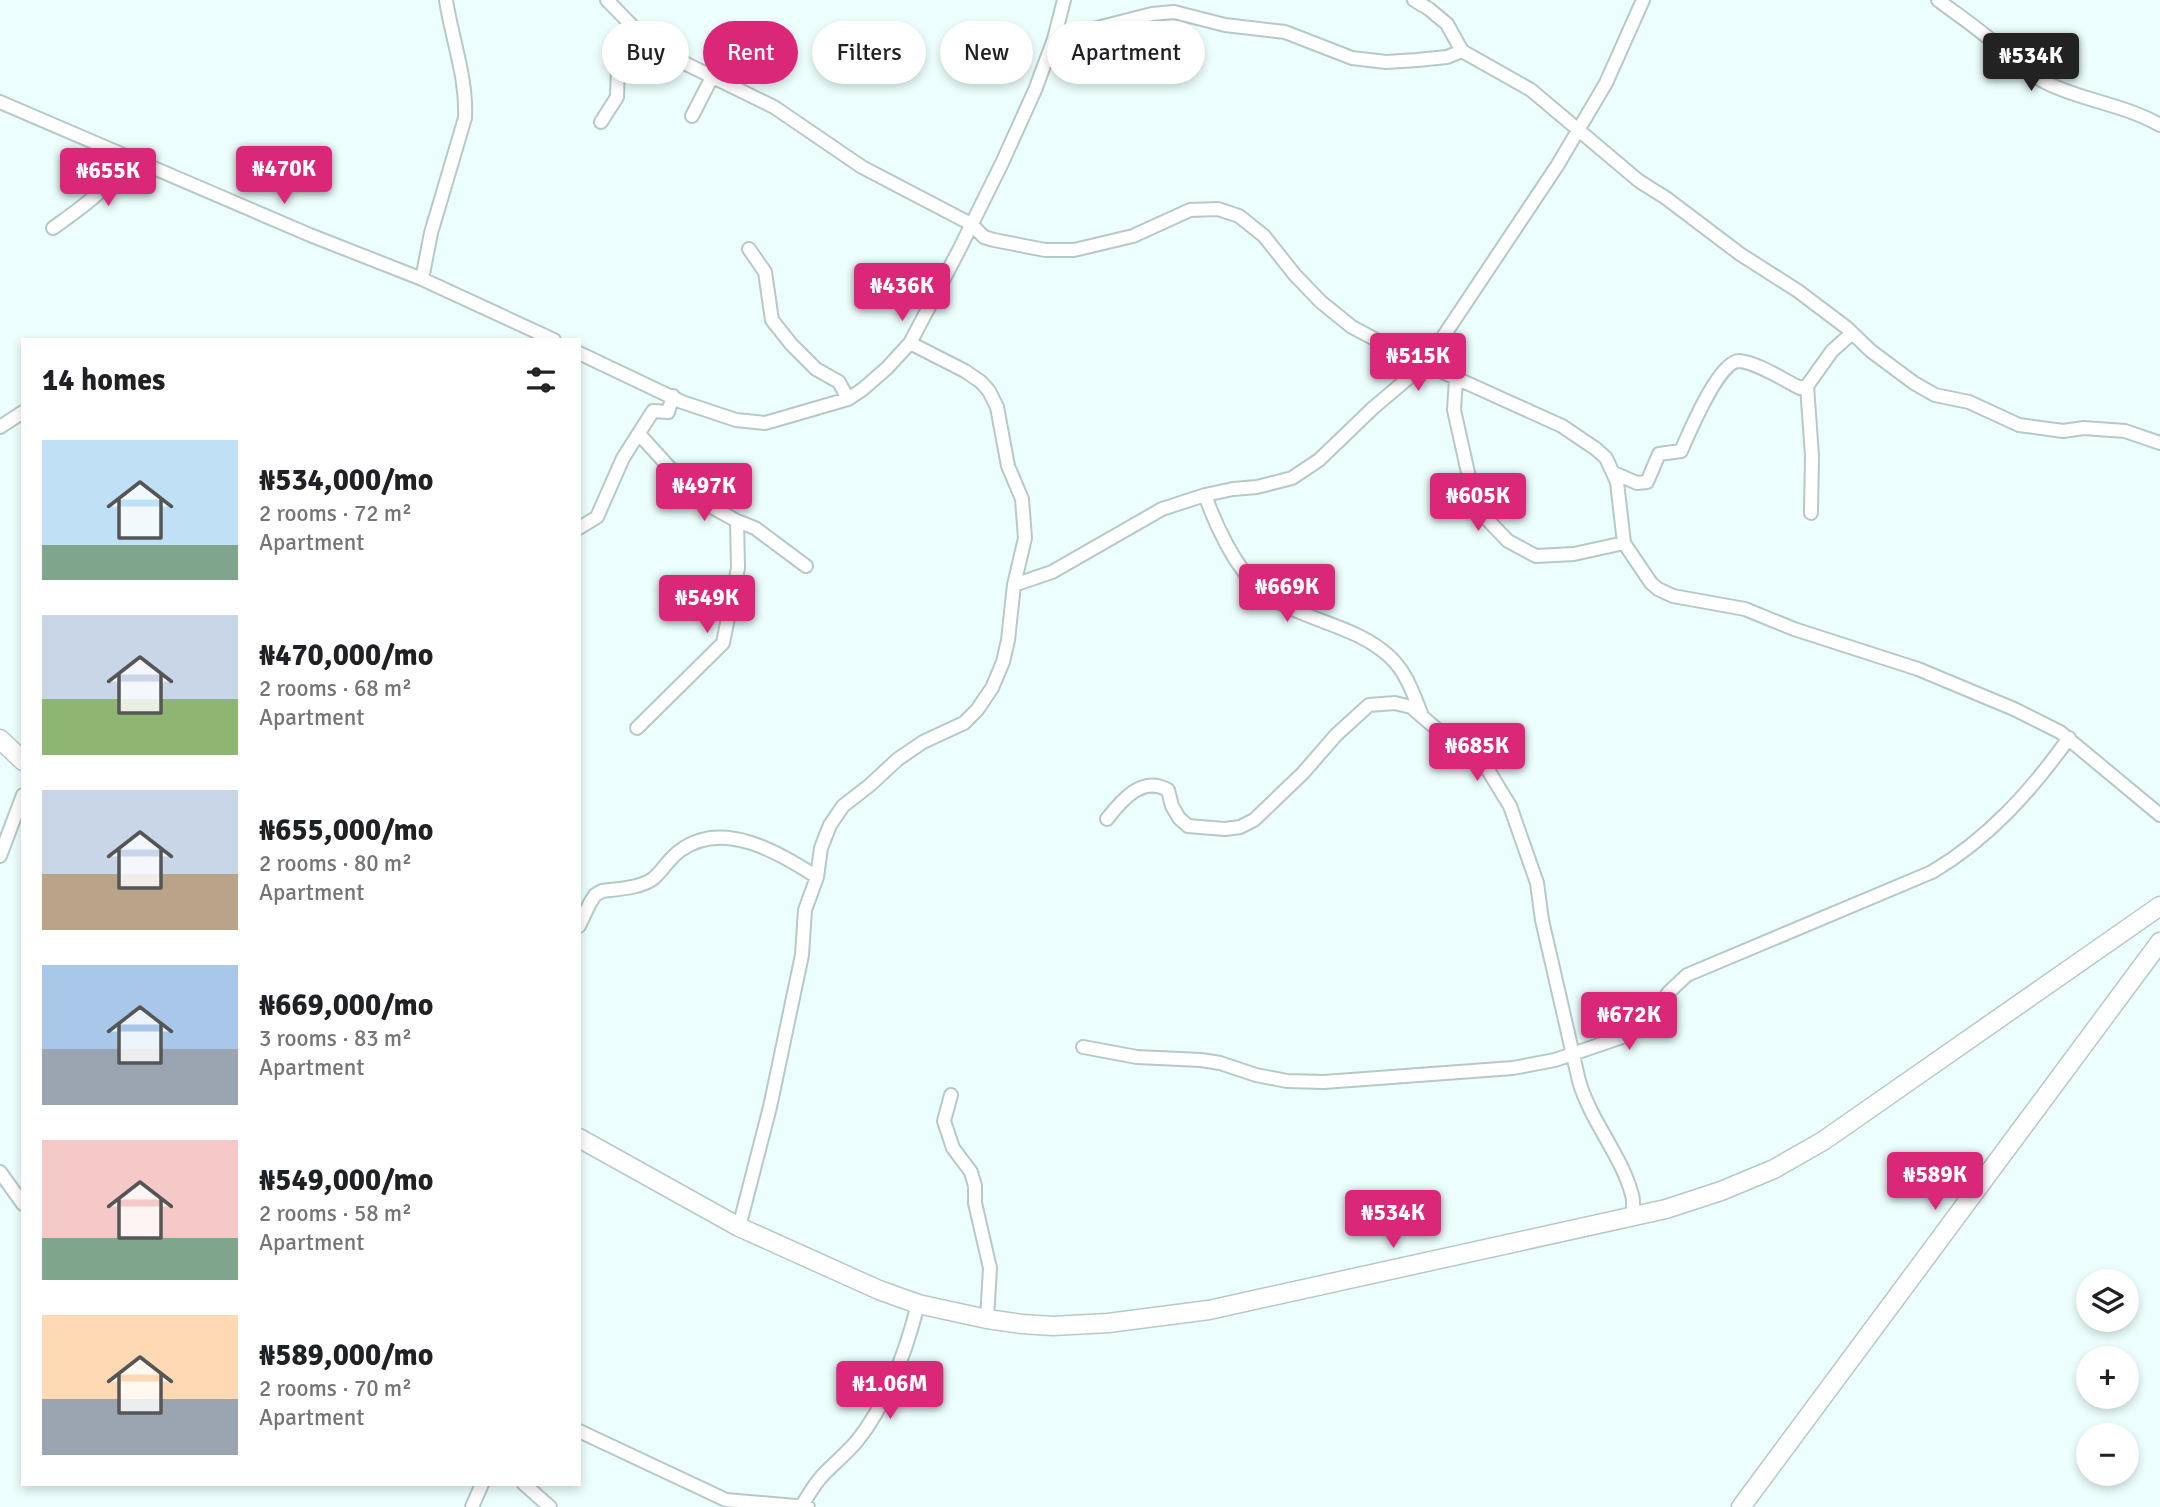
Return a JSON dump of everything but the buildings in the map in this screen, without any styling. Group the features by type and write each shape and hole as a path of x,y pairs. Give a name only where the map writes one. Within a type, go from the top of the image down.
{"main road":[{"path":"0,739 21,759"},
{"path":"581,1139 739,1227 879,1290 918,1304 987,1319 1053,1326 1108,1323 1209,1310 1666,1209 1721,1191 1774,1169 1823,1141 2160,906"},
{"path":"1741,1507 2160,942"}],"street":[{"path":"422,279 431,233 465,118 466,98 461,66 446,0"},
{"path":"607,0 628,21"},
{"path":"1059,21 1064,0"},
{"path":"1414,0 1447,24 1462,51 1513,78 1558,111 1639,181 1740,254 1798,291 1898,372 1935,394 1969,402 2019,425 2063,431 2084,428 2124,431 2160,443"},
{"path":"1014,585 1052,572 1162,509 1205,495 1257,487 1292,478 1318,460 1425,364 1557,166 1606,83 1643,0"},
{"path":"1938,0 1998,45 2013,60 2049,84 2124,108 2160,125"},
{"path":"1122,21 1152,13 1174,12 1225,24 1285,32 1352,58 1385,62 1447,57 1462,51"},
{"path":"581,354 682,402 736,420 765,422 848,398 887,368 910,343 1002,163 1047,58"},
{"path":"601,122 617,97 617,84"},
{"path":"692,116 708,84"},
{"path":"726,84 774,107 862,167 971,224 984,237 994,240 1045,250 1074,250 1133,236 1190,210 1210,208 1239,216 1264,236 1305,287 1339,317 1367,336 1574,433 1597,449 1606,458 1614,473 1621,504 1624,543 1651,583 1665,593 1745,609 1794,629 1918,669 2014,709 2047,724 2068,738 2160,815"},
{"path":"0,102 374,262 422,279 550,338"},
{"path":"53,228 98,195 118,172 126,157"},
{"path":"749,248 765,272 772,320 790,344 816,369 839,382 848,398"},
{"path":"1614,473 1637,483 1647,482 1659,454 1681,452 1716,382 1724,369 1733,362 1753,365 1800,388 1807,386 1832,351 1852,333"},
{"path":"739,1227 770,1107 802,956 804,910 817,877 821,848 830,825 843,806 898,759 923,742 964,723 977,710 992,688 1003,662 1008,640 1014,585 1026,538 1023,499 1008,466 997,407 989,391 965,371 910,343"},
{"path":"1456,378 1454,410 1473,495 1483,514 1508,541 1536,556 1574,554 1624,543"},
{"path":"1807,386 1812,456 1811,513"},
{"path":"581,527 597,516 623,458 653,411 668,412 673,396"},
{"path":"0,427 21,413"},
{"path":"639,435 699,500 755,528 806,566"},
{"path":"1205,495 1210,512 1240,567 1257,586 1280,603 1382,650 1405,676 1423,717"},
{"path":"637,728 723,643 738,568 737,521"},
{"path":"1107,819 1125,797 1146,787 1162,787 1168,790 1172,806 1188,826 1224,829 1240,827 1254,820 1303,773 1336,734 1370,705 1411,707 1479,759 1510,806 1536,883 1572,1053 1586,1104 1616,1158 1632,1196 1633,1217"},
{"path":"1083,1047 1137,1057 1220,1063 1256,1075 1287,1081 1324,1082 1513,1068 1555,1060 1625,1036 1647,1024 1669,992 1687,975 1908,883 1960,856 2024,795 2068,738"},
{"path":"0,856 21,800"},
{"path":"581,922 595,895 652,880 675,854 695,842 734,838 756,844 785,857 817,877"},
{"path":"951,1095 944,1121 953,1148 971,1172 990,1268 987,1319"},
{"path":"0,1172 21,1201"},
{"path":"581,1433 726,1500 803,1507 821,1477 859,1438 887,1394 918,1304"},
{"path":"472,1507 481,1486"},
{"path":"526,1486 550,1507"}]}
